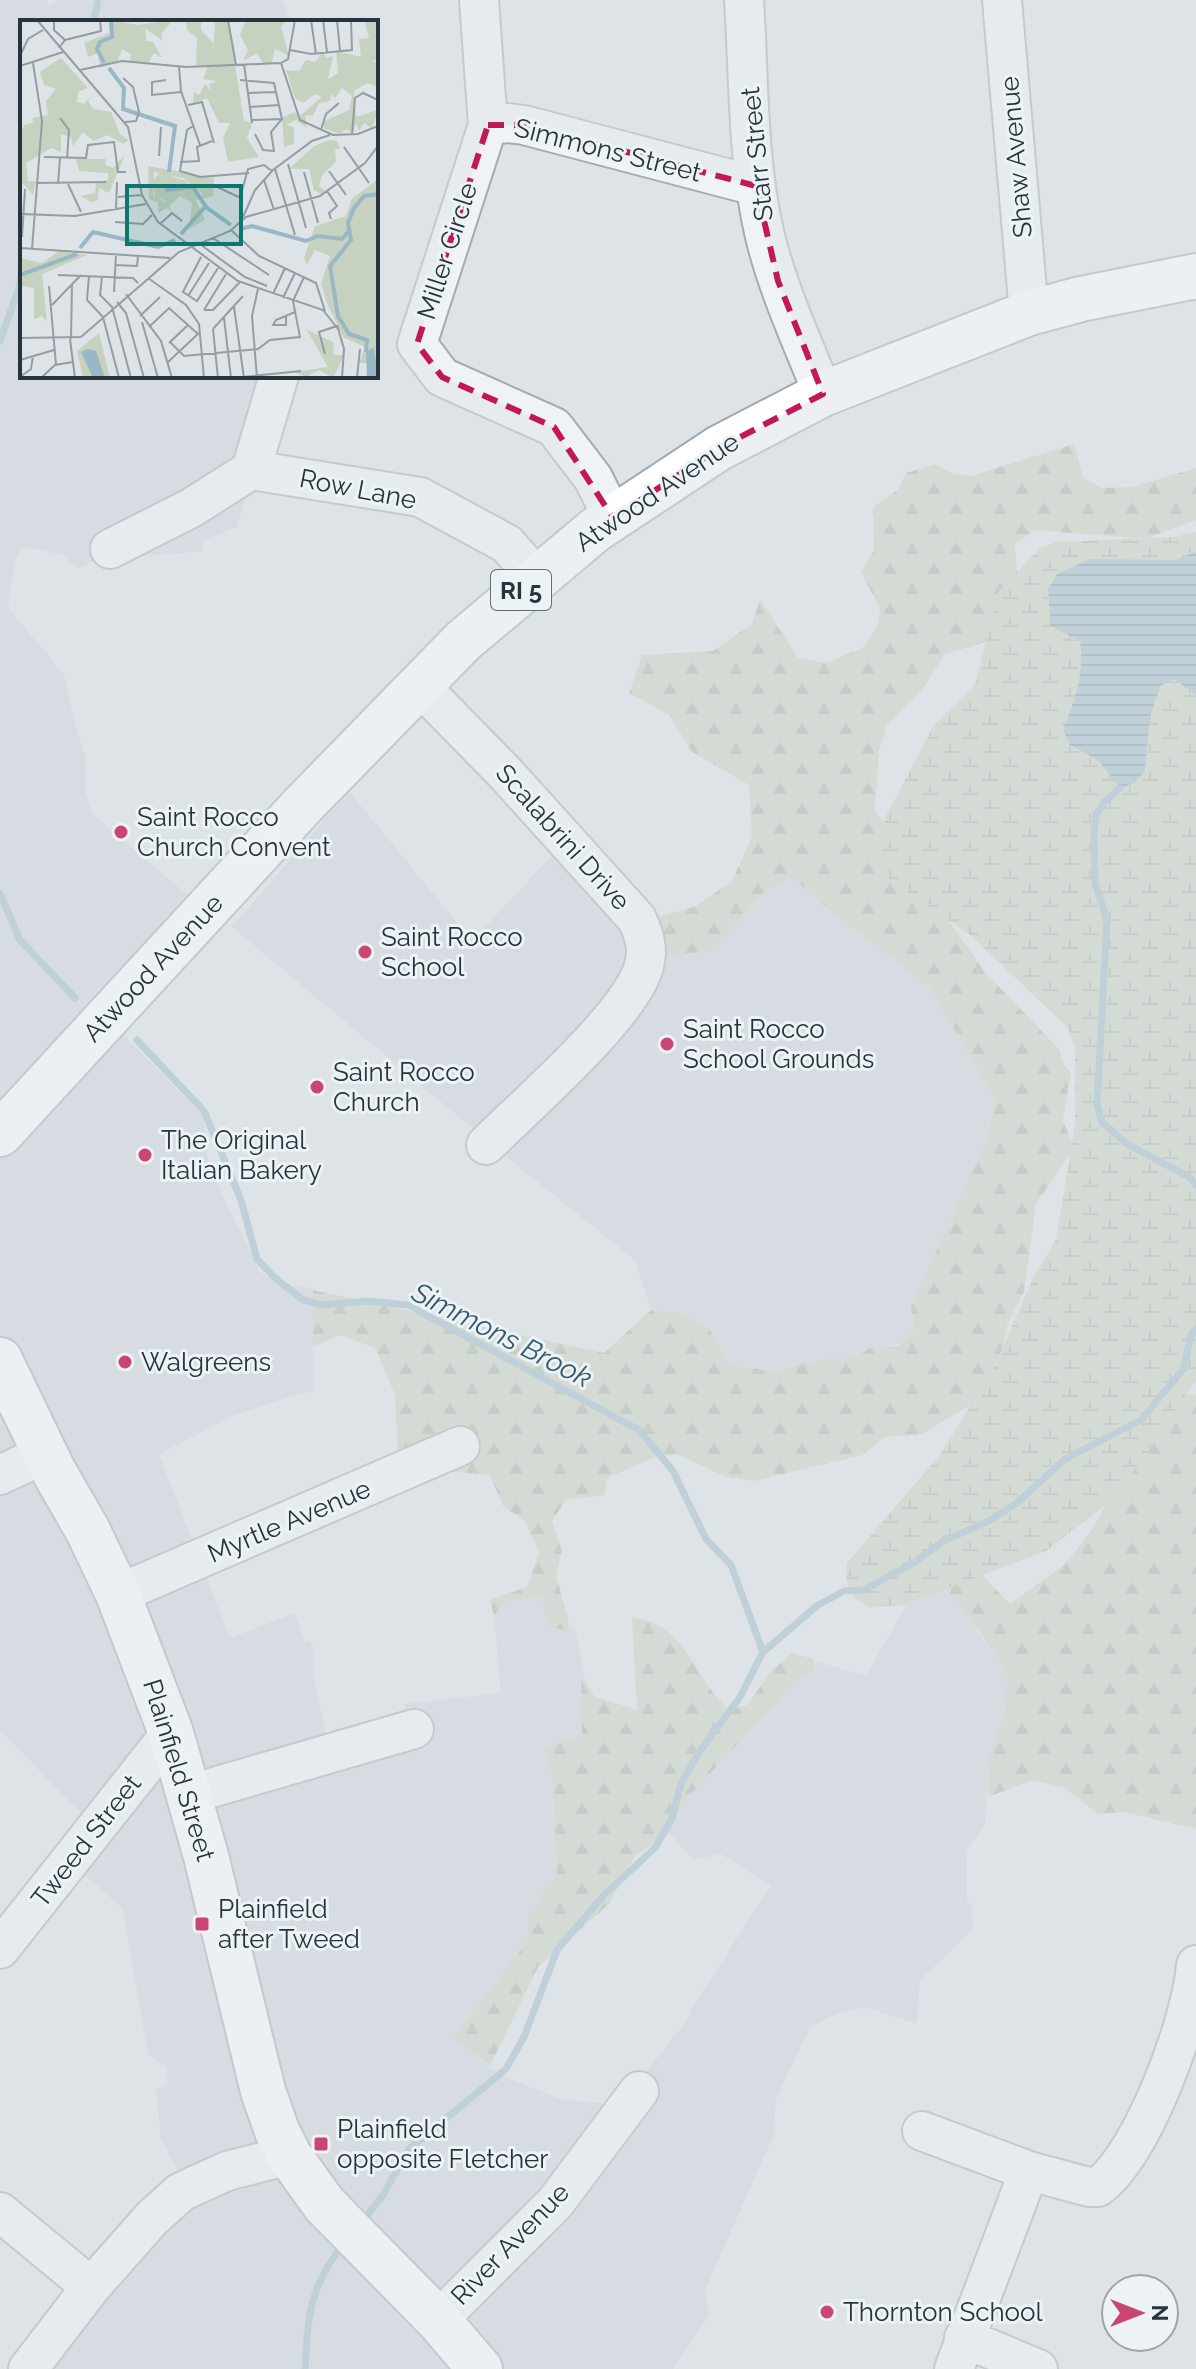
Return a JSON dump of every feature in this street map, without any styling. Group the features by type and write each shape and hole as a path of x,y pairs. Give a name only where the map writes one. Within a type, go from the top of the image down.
{"main road":[{"name":"Atwood Avenue","path":"0,1134 302,806 463,641 595,530 719,448 823,394 1029,313 1081,299 1196,276"},
{"name":"Plainfield Street","path":"0,1360 118,1594 171,1733 190,1794 263,2091 277,2131 289,2155 324,2204 480,2363"}],"street":[{"name":"Simmons Street","path":"479,0 488,125 524,125 756,186"},
{"name":"Starr Street","path":"744,0 756,186 764,233 778,281 823,394"},
{"name":"Shaw Avenue","path":"1002,0 1029,313"},
{"name":"Miller Circle","path":"488,125 417,344 442,377 554,427 593,478 613,518"},
{"path":"110,549 191,508 251,470 278,378"},
{"name":"Row Lane","path":"251,470 420,497 507,544 536,577"},
{"name":"Scalabrini Drive","path":"420,686 507,775 637,919 646,942 645,963 639,982 607,1025 486,1145"},
{"name":"Myrtle Avenue","path":"118,1594 460,1446"},
{"path":"0,1475 46,1453"},
{"path":"190,1794 414,1729"},
{"name":"Tweed Street","path":"0,1949 171,1733"},
{"path":"922,2131 1029,2171 1098,2187 1112,2174 1143,2126 1174,2056 1188,2013 1196,1965"},
{"name":"River Avenue","path":"438,2320 555,2203 639,2091"},
{"path":"28,2369 91,2287 152,2218 181,2192 227,2171 289,2155"},
{"path":"1029,2171 959,2354 1038,2369"},
{"path":"0,2212 91,2287"}],"highlighted area":[{"path":"488,125 524,125 756,186 778,281 823,394 719,448 613,518 554,427 442,377 417,344"}],"shaded area":[{"path":"0,0 48,0 47,3 51,5 57,0 281,0 288,20 20,20 20,378 287,378 258,451 237,527 202,541 206,551 96,560 78,568 62,555 22,546 15,560 8,608 64,674 86,758 86,794 93,814 205,910 109,1020 203,1116 209,1167 260,1272 282,1286 313,1288 313,1392 300,1393 233,1416 159,1454 230,1638 295,1613 305,1643 307,1640 313,1645 313,1674 329,1748 414,1728 404,1704 501,1693 494,1616 505,1602 542,1596 567,1631 569,1625 575,1628 585,1679 581,1681 582,1736 544,1747 552,1778 557,1874 527,1918 528,1940 453,2036 493,2070 561,2099 617,2105 630,2093 689,2017 691,2009 771,1886 721,1854 693,1860 669,1833 676,1810 801,1676 815,1671 816,1661 866,1676 906,1605 940,1575 1007,1674 1005,1713 990,1755 985,1823 967,1850 967,1900 972,1906 973,1930 920,1980 917,2024 865,2007 841,2012 810,2027 776,2099 774,2134 705,2290 709,2315 673,2369 31,2369 187,2190 161,2138 156,2090 167,2084 167,2068 148,2054 123,1909 74,1865 97,1830 0,1730"},
{"name":"Saint Rocco School Grounds","path":"349,791 472,941 566,840 646,942 711,951 765,891 792,877 929,987 995,1101 987,1140 915,1331 904,1343 880,1347 857,1358 824,1359 773,1371 729,1365 709,1330 678,1312 651,1310 635,1260 232,927"}],"green space":[{"path":"1074,444 1083,477 1101,488 1132,487 1196,468 1196,520 1145,539 1035,530 1015,544 1020,599 987,642 945,654 924,687 886,727 879,751 875,811 917,858 947,918 985,972 1059,1049 1064,1065 1071,1072 1063,1120 1074,1148 1036,1204 1024,1292 1008,1323 992,1392 920,1435 884,1437 863,1455 754,1481 726,1477 676,1454 656,1457 607,1478 604,1495 566,1500 552,1521 562,1551 556,1575 569,1623 567,1631 548,1626 541,1596 505,1602 494,1616 490,1600 527,1587 539,1553 525,1521 503,1506 490,1475 443,1471 399,1481 395,1395 375,1348 340,1335 313,1347 313,1290 604,1353 651,1310 678,1312 710,1330 729,1365 773,1371 824,1359 857,1358 869,1348 898,1346 915,1331 911,1307 987,1140 995,1100 929,987 792,877 765,891 711,951 649,957 642,922 696,906 732,881 752,836 749,785 692,752 669,715 629,693 642,655 713,651 752,624 760,599 798,658 826,663 864,647 878,625 880,609 861,572 874,550 873,507 898,490 906,473 935,464 953,474 971,476"},
{"path":"1196,532 1196,1380 1117,1496 1046,1551 903,1605 868,1607 854,1597 846,1580 847,1563 939,1456 992,1372 1035,1274 1056,1240 1075,1123 1075,1048 1067,1027 970,935 883,872 881,855 885,818 934,725 975,684 999,591 1040,548 1057,542 1173,537"},
{"path":"1182,1393 1196,1395 1196,1829 1124,1812 1098,1814 1065,1788 1033,1780 988,1797 990,1754 1005,1713 1007,1674 942,1583 969,1561 1010,1604 1065,1564 1094,1527 1150,1417"},
{"path":"632,1617 653,1623 677,1641 728,1709 747,1705 772,1670 792,1653 814,1659 815,1671 801,1676 676,1810 669,1833 635,1856 609,1904 538,1967 490,2066 453,2037 528,1940 527,1918 557,1874 552,1778 544,1747 582,1736 581,1681 585,1680 594,1696 637,1710"}],"water":[{"path":"1196,552 1196,695 1174,679 1160,686 1150,717 1145,770 1135,783 1120,788 1098,760 1070,745 1063,729 1078,686 1080,641 1051,626 1048,589 1057,574 1090,559 1175,560"}],"waterway":[{"name":"Simmons Brook","path":"94,20 98,0"},
{"name":"Simmons Brook","path":"0,341 20,285"},
{"path":"1120,788 1105,801 1096,815 1094,832 1095,883 1107,920 1097,1105 1102,1122 1127,1144 1189,1177 1196,1185"},
{"name":"Simmons Brook","path":"0,894 20,940 75,998"},
{"name":"Simmons Brook","path":"137,1040 204,1111 241,1200 257,1259 274,1277 303,1300 322,1305 367,1301 408,1305 639,1430 673,1471 706,1539 731,1565 763,1652"},
{"path":"361,2223 383,2195 409,2149 506,2069 524,2037 557,1950 604,1895 655,1848 672,1818 681,1784 698,1754 740,1697 763,1652 818,1605 844,1591 864,1590 915,1562 943,1541 989,1521 1018,1502 1065,1459 1141,1420 1184,1368 1191,1335 1196,1329"},
{"path":"305,2369 312,2303 323,2275 343,2245"}],"place":[{"name":"Saint Rocco Church Convent","path":"121,832"},
{"name":"Saint Rocco School","path":"365,952"},
{"name":"Saint Rocco School Grounds","path":"667,1044"},
{"name":"Saint Rocco Church","path":"317,1087"},
{"name":"The Original Italian Bakery","path":"145,1155"},
{"name":"Walgreens","path":"125,1362"},
{"name":"Plainfield after Tweed","path":"202,1924"},
{"name":"Plainfield opposite Fletcher","path":"321,2144"},
{"name":"Thornton School","path":"827,2312"}]}
